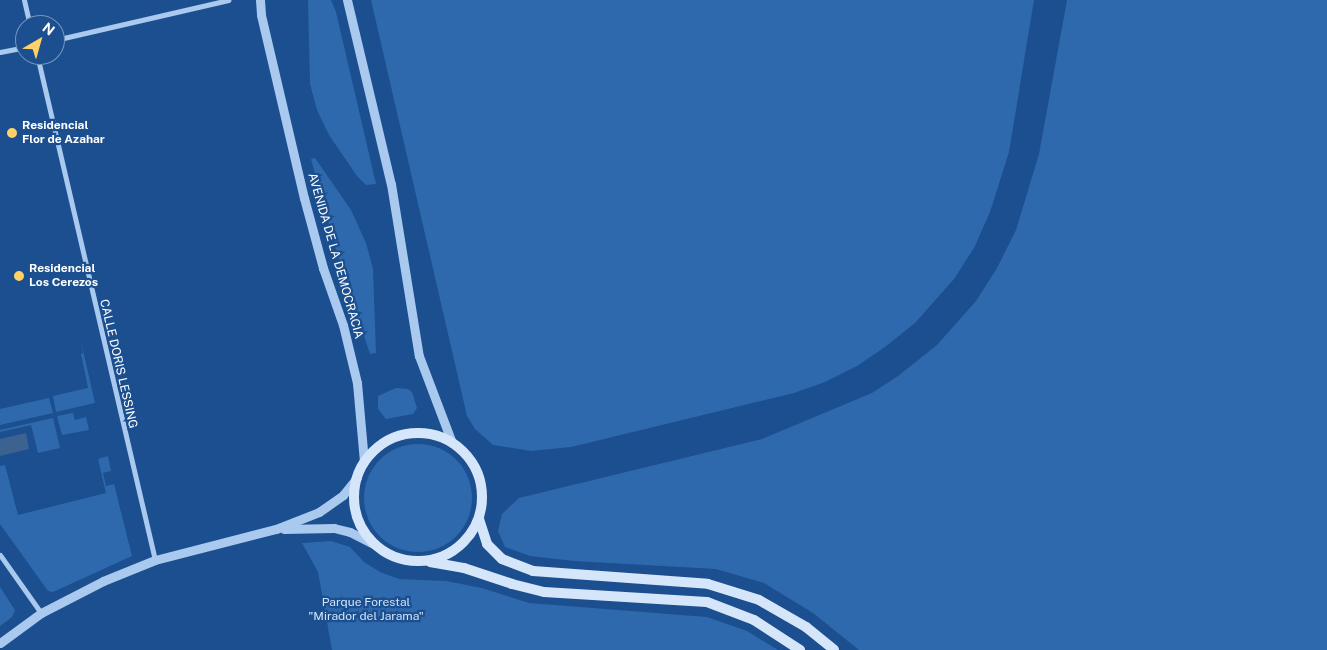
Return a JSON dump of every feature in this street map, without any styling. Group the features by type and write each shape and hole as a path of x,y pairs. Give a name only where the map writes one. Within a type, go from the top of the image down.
{"main road":[{"path":"427,561 444,557 459,547 471,534 479,518 482,492 479,472 467,456 452,443 434,435 414,433 395,437 377,447 364,462 357,478 354,496 356,513 363,530 375,545 390,555 408,561 427,561 464,568 512,584 544,592 707,602 754,620 800,650"},
{"path":"479,518 487,544 502,559 533,572 708,584 759,600 806,627 834,650"}],"street":[{"path":"24,0 28,15"},
{"path":"65,38 228,0"},
{"name":"AVENIDA DE LA DEMOCRACIA","path":"260,0 261,15 304,198 357,382 364,462"},
{"path":"347,0 391,184 419,356 452,443"},
{"path":"0,52 15,48"},
{"name":"CALLE DORIS LESSING","path":"38,65 155,560"},
{"path":"0,643 41,613 103,581 155,560 276,529 319,512 343,495 357,478"},
{"path":"276,529 334,528 350,532 375,545"},
{"path":"0,555 41,613"}],"green space":[{"path":"308,0 331,0 336,12 376,184 366,185 357,176 329,135 317,110 310,84"},
{"path":"371,0 1034,0 1009,152 990,212 974,248 954,279 915,323 857,366 825,382 794,393 571,447 531,451 493,445 475,429 467,416"},
{"path":"1067,0 1327,0 1327,650 859,650 813,613 764,583 716,569 574,561 530,556 505,547 498,531 502,514 519,498 762,439 872,393 898,376 937,345 976,301 997,268 1016,230 1039,154"},
{"path":"315,158 351,210 366,243 373,269 376,353 370,354 337,253 311,159"},
{"path":"80,337 95,403 56,412 53,396 88,388 81,354 83,353"},
{"path":"396,388 408,389 412,392 417,408 413,414 386,419 378,409 378,396"},
{"path":"49,398 53,413 0,425 0,409"},
{"path":"73,413 75,420 86,417 89,430 62,435 57,416"},
{"path":"53,418 60,448 38,453 31,425 0,432 0,430"},
{"path":"418,444 439,448 456,460 468,477 472,498 468,519 456,536 439,548 418,552 397,548 380,536 368,519 364,498 368,477 380,460 397,448"},
{"path":"108,456 111,471 103,473 106,486 114,484 132,556 53,592 48,591 0,524 0,466 5,465 18,515 106,493 98,459"},
{"name":"Parque Forestal \"Mirador del Jarama\"","path":"331,541 350,547 364,562 380,572 399,579 446,581 482,588 529,603 707,617 747,631 778,650 332,650 318,572 302,543"},
{"path":"0,587 15,610 12,617 0,626"}],"shaded area":[{"path":"26,433 29,449 0,456 0,439"}],"place":[{"name":"Residencial Flor de Azahar","path":"12,133"},
{"name":"Residencial Los Cerezos","path":"19,276"}]}
